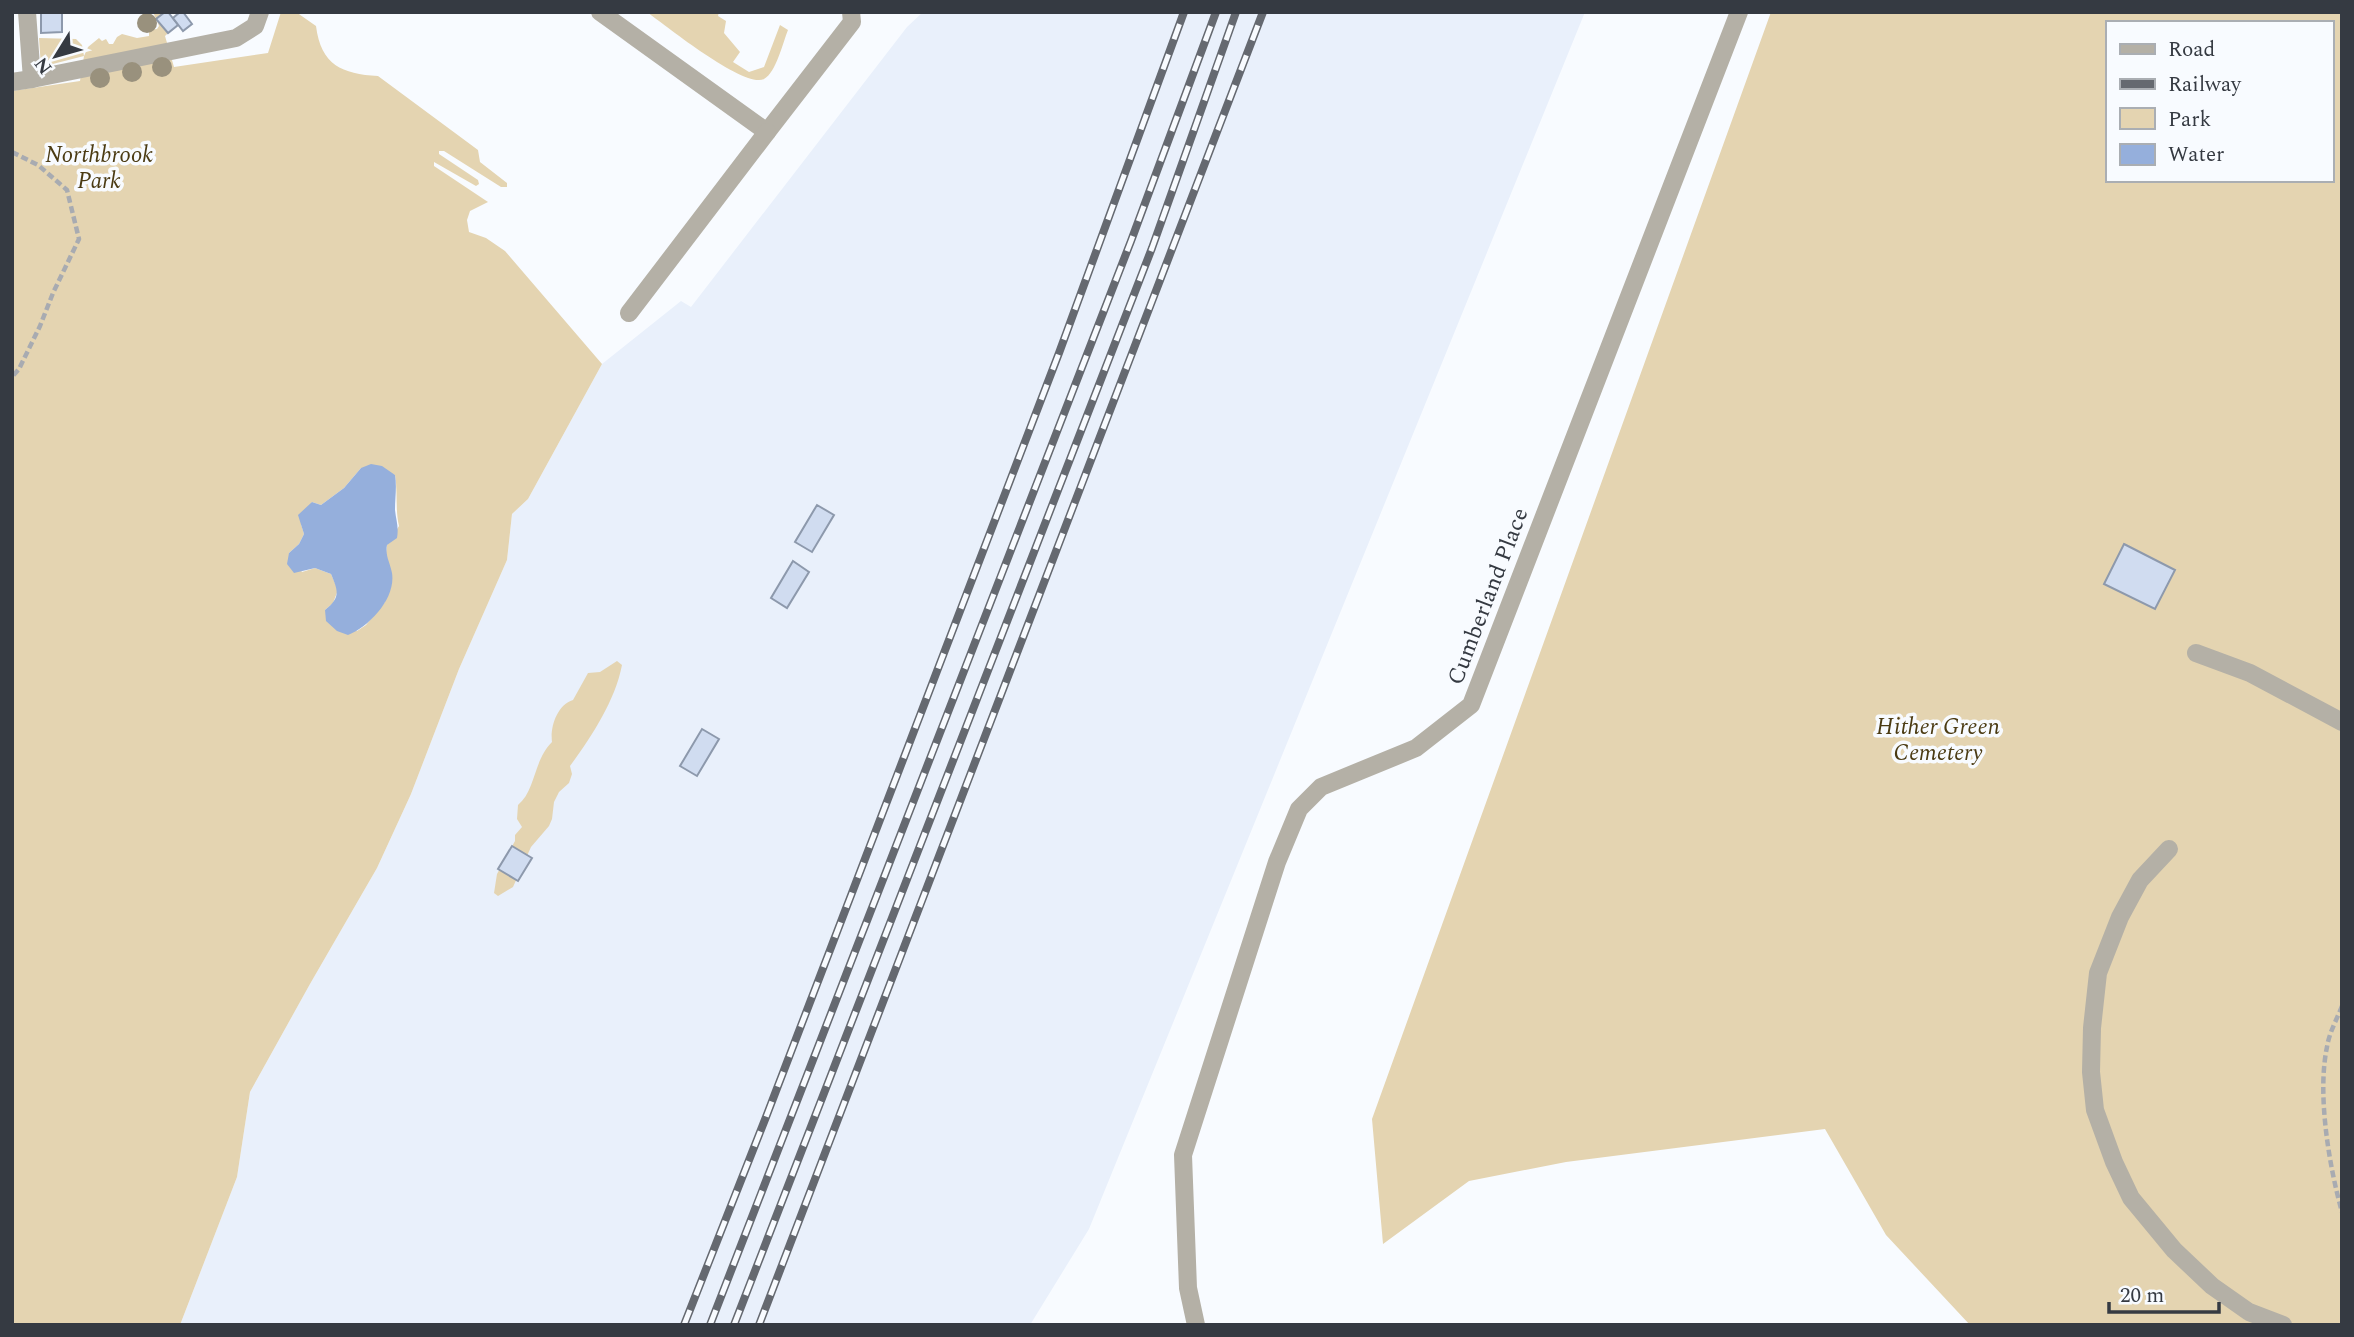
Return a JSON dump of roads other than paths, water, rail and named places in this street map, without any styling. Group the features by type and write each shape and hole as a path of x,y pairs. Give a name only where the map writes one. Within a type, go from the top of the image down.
{"street":[{"path":"27,12 32,79"},
{"path":"12,82 236,37 255,26 260,12"},
{"path":"600,12 767,132"},
{"path":"629,313 852,22 851,12"},
{"name":"Cumberland Place","path":"1196,1325 1188,1287 1183,1155 1273,876 1299,809 1321,787 1416,748 1471,705 1739,12"},
{"path":"2196,653 2250,673 2342,722"},
{"path":"2169,849 2140,880 2120,917 2098,973 2092,1028 2091,1072 2095,1110 2114,1162 2131,1198 2174,1250 2212,1286 2249,1311 2283,1325"}],"water":[{"path":"371,464 382,466 395,475 398,534 397,538 387,545 392,582 390,592 380,610 365,625 348,635 337,631 326,621 325,610 337,594 331,574 315,568 294,573 287,564 289,553 299,544 304,534 298,515 312,502 321,505 344,488 361,468"}],"railway":[{"path":"684,1325 1059,353 1184,12"},
{"path":"710,1325 1131,241 1216,12"},
{"path":"734,1325 1152,248 1236,12"},
{"path":"759,1325 1263,12"}],"park label":[{"name":"Northbrook Park","path":"99,167"},
{"name":"Hither Green Cemetery","path":"1938,739"}]}
